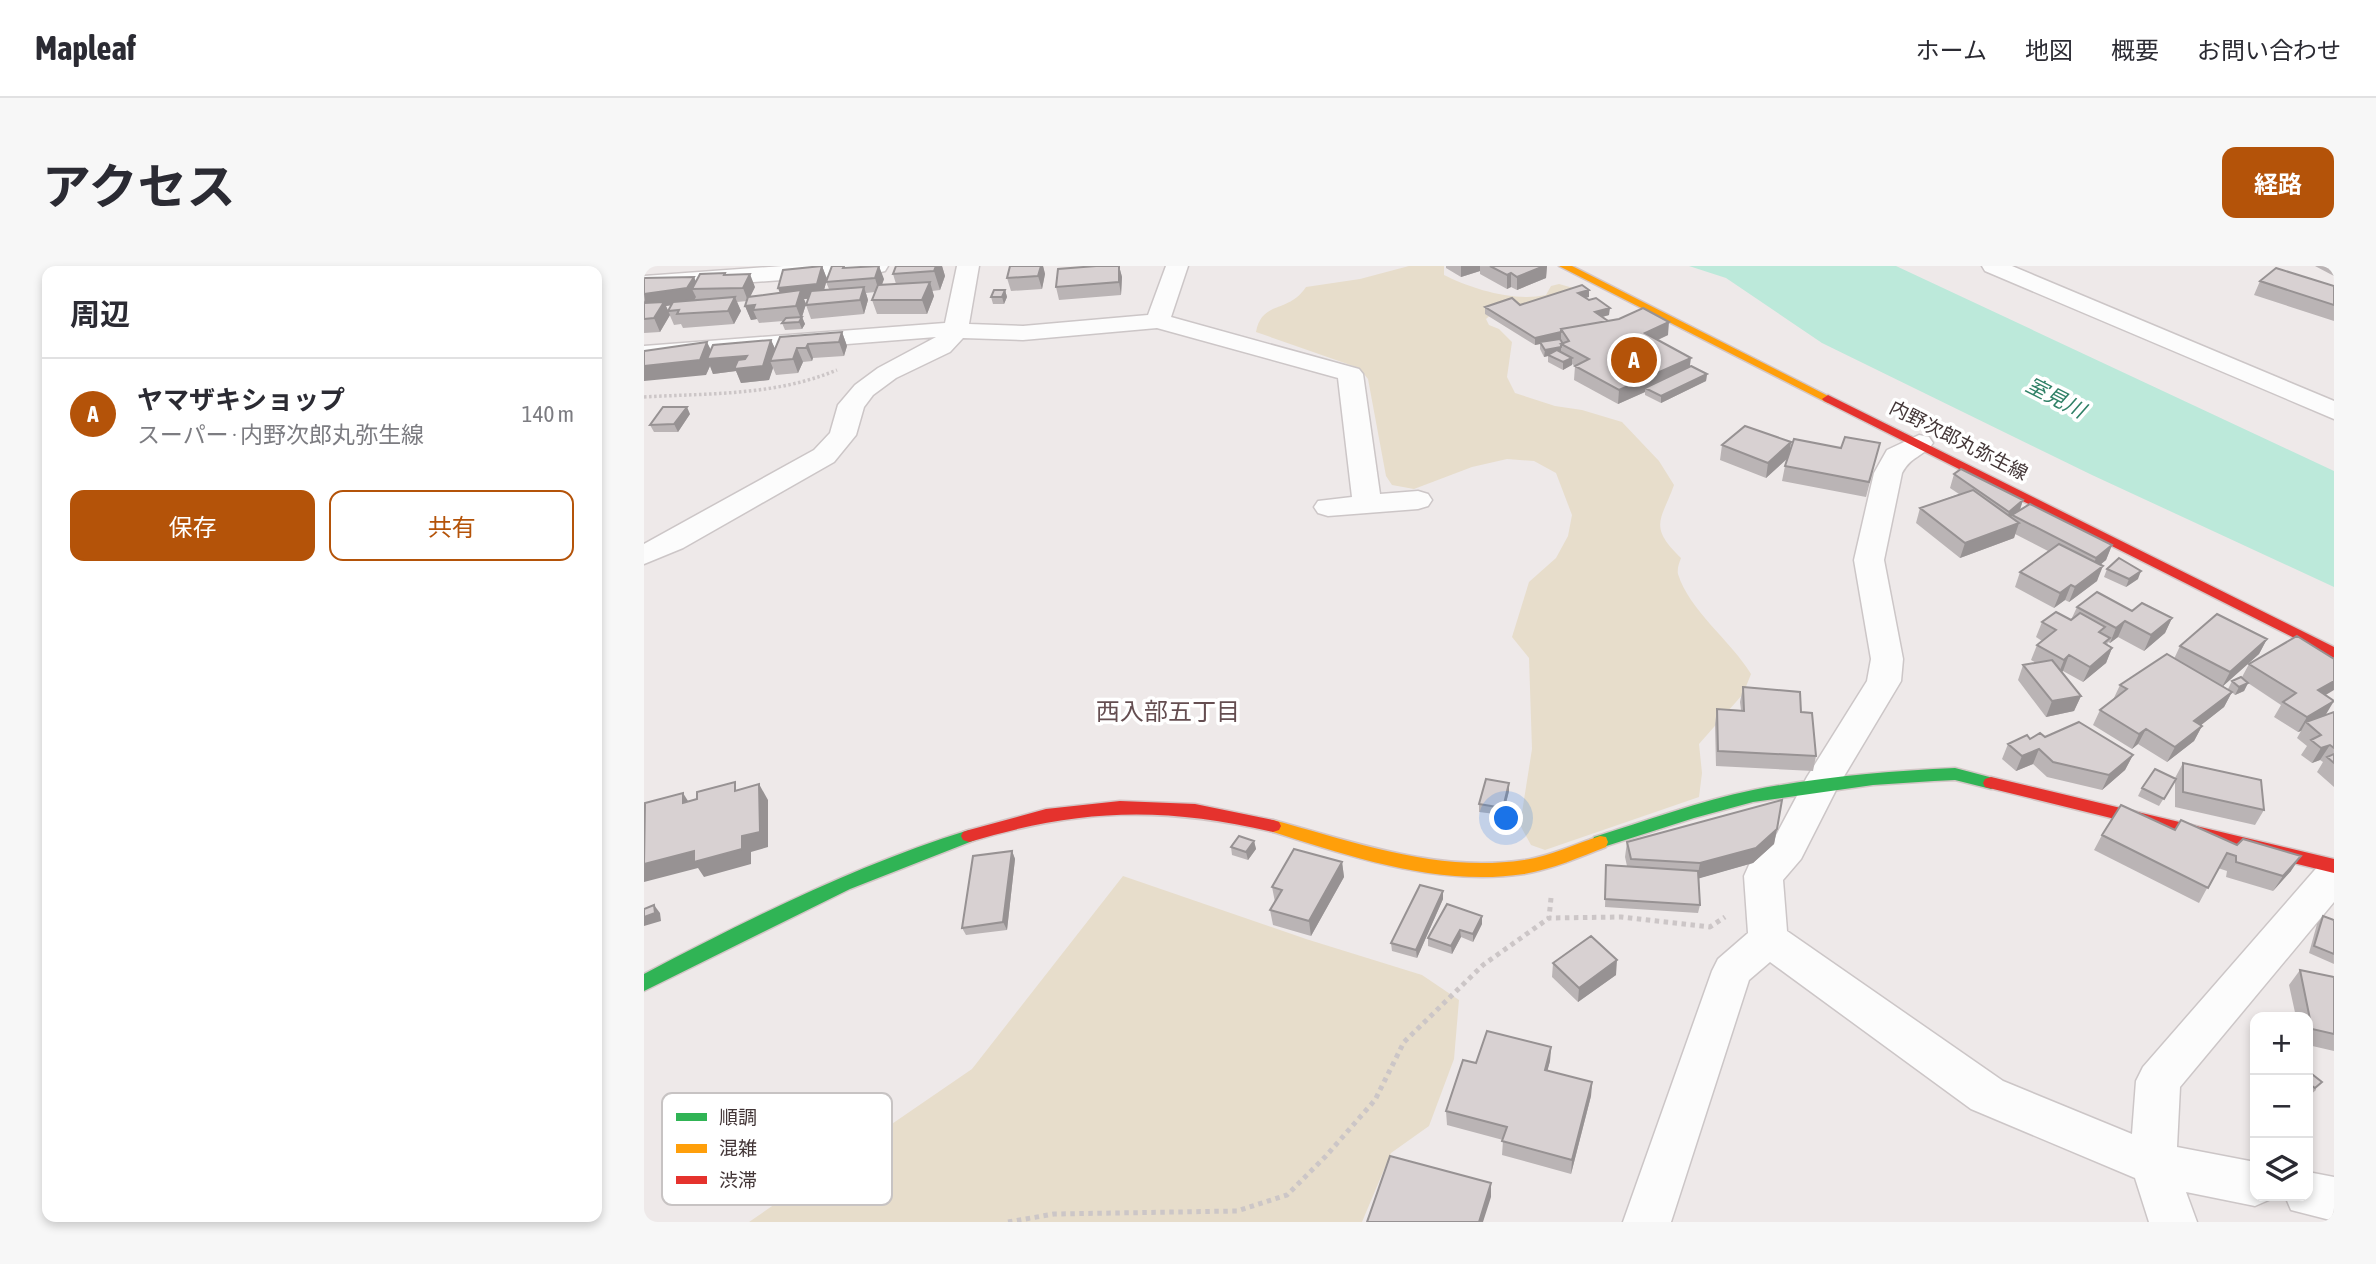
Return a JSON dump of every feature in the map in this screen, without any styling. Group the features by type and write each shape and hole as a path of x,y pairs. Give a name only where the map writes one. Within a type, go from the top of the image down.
{"street":[{"path":"644,283 877,266"},
{"path":"644,555 824,456 843,435 852,405 864,390 887,373 941,347 956,331 968,266"},
{"path":"1158,321 1177,266"},
{"name":"内野次郎丸弥生線","path":"1564,266 2334,653"},
{"path":"1993,266 2334,411"},
{"path":"644,353 933,330 1023,334 1158,321 1350,374 1367,504"},
{"path":"1919,443 1897,456 1888,473 1869,560 1887,659 1884,681 1819,786 1788,849 1763,876 1768,939 1987,1095 2153,1164 2250,1183"},
{"path":"1328,507 1418,500"},
{"path":"644,983 802,901 958,839 1025,820 1090,808 1149,805 1203,809 1282,827 1392,860 1467,870 1524,867 1733,800 1902,775 1955,774 2334,866"},
{"path":"2173,1222 2153,1164 2158,1081 2334,875"},
{"path":"1647,1222 1732,971 1768,939"},
{"path":"2313,1195 2334,1199"}],"path":[{"path":"644,397 779,389 806,383 844,368"},
{"path":"1549,918 1549,900 1591,865 1583,848"},
{"path":"1008,1222 1054,1214 1237,1211 1287,1195 1326,1156 1375,1100 1404,1042 1483,965 1549,918 1621,917 1710,927 1764,889"}],"shaded area":[{"path":"1409,266 1444,266 1444,275 1467,285 1520,297 1546,295 1551,286 1559,284 1577,289 1494,312 1486,319 1489,325 1499,329 1512,342 1507,377 1515,393 1622,422 1659,461 1674,485 1660,523 1664,538 1681,558 1678,574 1683,587 1751,674 1743,694 1699,744 1702,773 1699,797 1545,850 1531,845 1520,825 1532,749 1529,658 1512,637 1529,582 1556,558 1568,536 1572,515 1556,473 1534,461 1507,459 1472,467 1414,489 1392,485 1386,476 1368,379 1359,368 1256,332 1264,315 1291,301 1306,287 1360,279"},
{"path":"1123,876 1306,939 1422,975 1459,1000 1454,1059 1429,1126 1391,1153 1362,1222 749,1222 774,1205 892,1205 892,1124 972,1069"}],"water":[{"name":"室見川","path":"1689,266 1896,266 2334,471 2334,587 2092,475 1822,343 1726,278"}],"building":[{"path":"822,266 817,284 778,288 783,270"},
{"path":"832,266 879,266 875,278 826,282"},
{"path":"896,266 936,266 934,271 893,274"},
{"path":"1010,266 1041,266 1038,276 1007,278"},
{"path":"1119,266 1119,282 1056,287 1058,269"},
{"path":"1490,266 1544,266 1517,277"},
{"path":"2276,268 2334,286 2334,305 2260,281"},
{"path":"725,273 724,275 750,274 743,288 692,289 700,274"},
{"path":"694,277 687,288 644,294 644,278"},
{"path":"930,282 922,300 872,300 878,285"},
{"path":"1582,285 1589,290 1578,293 1589,300 1596,298 1610,308 1595,312 1608,321 1561,329 1561,332 1535,338 1485,307 1512,298 1520,305"},
{"path":"864,287 860,300 806,305 811,291"},
{"path":"801,290 796,306 753,310 755,305 745,306 748,297"},
{"path":"994,290 1005,290 1002,297 991,297"},
{"path":"735,297 728,311 677,314 679,310 668,311 673,302"},
{"path":"664,302 654,318 644,319 644,303"},
{"path":"1643,308 1669,322 1645,333 1691,358 1619,390 1575,366 1589,359 1561,344 1569,341 1561,329 1619,319"},
{"path":"802,317 799,322 782,323 786,318"},
{"path":"842,332 839,342 808,344 806,348 797,348 793,359 770,361 780,337"},
{"path":"1560,339 1563,344 1561,347 1545,350 1540,342"},
{"path":"771,340 763,366 734,369 738,360 747,356 707,359 713,345"},
{"path":"707,342 700,360 644,366 644,351"},
{"path":"1557,350 1572,358 1563,362 1548,355"},
{"path":"1691,366 1707,374 1661,396 1645,388"},
{"path":"663,407 687,407 674,424 650,425"},
{"path":"1745,426 1791,442 1768,463 1722,445"},
{"path":"1845,437 1880,443 1869,482 1785,466 1794,439 1841,448"},
{"path":"1961,469 2023,500 2009,512 1954,474"},
{"path":"1973,490 2019,523 1965,543 1920,508"},
{"path":"2030,504 2112,545 2096,558 2012,515"},
{"path":"2059,544 2103,566 2075,587 2071,585 2060,593 2020,572"},
{"path":"2119,558 2141,571 2129,579 2107,569"},
{"path":"2097,592 2132,611 2142,603 2172,618 2151,635 2125,621 2116,628 2077,607"},
{"path":"2056,612 2071,620 2080,613 2105,627 2099,632 2110,638 2104,643 2112,648 2090,667 2069,655 2064,660 2037,645 2056,630 2042,622"},
{"path":"2217,614 2267,639 2230,672 2180,646"},
{"path":"2297,636 2334,659 2334,681 2318,690 2334,701 2307,717 2283,702 2296,693 2249,664"},
{"path":"2167,654 2232,692 2194,721 2202,726 2175,747 2146,729 2139,734 2100,710 2127,689 2120,685"},
{"path":"2052,660 2081,696 2052,701 2023,665"},
{"path":"2241,677 2248,683 2239,687 2232,681"},
{"path":"1743,687 1800,692 1801,712 1812,713 1816,756 1718,751 1717,709 1744,711"},
{"path":"2334,712 2334,748 2330,745 2321,748 2311,740 2321,735 2306,722"},
{"path":"2079,722 2133,755 2109,775 2053,762 2039,749 2022,756 2008,744 2027,735 2030,739 2040,733 2045,737"},
{"path":"2334,754 2334,763 2327,757"},
{"path":"2183,763 2261,780 2264,810 2183,792"},
{"path":"2155,769 2176,779 2164,799 2142,788"},
{"path":"1486,779 1509,783 1503,808 1479,804"},
{"path":"735,782 735,791 759,784 760,832 742,836 742,849 694,862 694,851 644,864 645,803 683,793 683,803 697,799 697,792"},
{"path":"1782,800 1777,829 1756,848 1700,863 1631,859 1627,842"},
{"path":"2121,805 2175,830 2181,820 2237,845 2243,839 2301,856 2283,876 2236,862 2236,856 2227,853 2208,888 2102,835"},
{"path":"1239,836 1254,841 1246,852 1231,847"},
{"path":"1294,849 1342,862 1309,921 1270,910 1282,890 1272,887"},
{"path":"1012,851 1003,922 962,928 973,856"},
{"path":"1606,865 1698,871 1700,905 1605,899"},
{"path":"1420,885 1443,891 1416,950 1391,943"},
{"path":"1447,904 1482,916 1473,934 1460,930 1451,946 1428,938"},
{"path":"654,905 655,913 644,917 644,909"},
{"path":"2323,916 2334,920 2334,954 2314,946"},
{"path":"1591,936 1617,960 1579,988 1553,963"},
{"path":"2300,970 2334,977 2334,1034 2313,1029 2313,1012 2309,1012"},
{"path":"1487,1031 1551,1047 1545,1070 1592,1082 1572,1160 1502,1141 1507,1127 1446,1111 1463,1060 1476,1063"},
{"path":"2313,1075 2322,1082 2315,1088 2313,1087"},
{"path":"1390,1156 1491,1183 1479,1222 1367,1222"}],"traffic: fast":[{"path":"1600,842 1692,812 1753,796 1873,779 1934,775 1955,774 1991,783"},
{"path":"644,983 844,884 969,836"}],"traffic: slow":[{"path":"1564,266 1828,399"},
{"path":"1273,826 1397,860 1461,870 1492,870 1534,865 1600,842"}],"traffic: jam":[{"path":"1828,399 2334,653"},
{"path":"1991,783 2334,866"},
{"path":"969,836 1046,816 1120,807 1195,810 1273,826"}],"place":[{"name":"ヤマザキショップ","path":"1634,360"}],"district":[{"name":"西入部五丁目","path":"1168,711"}]}
